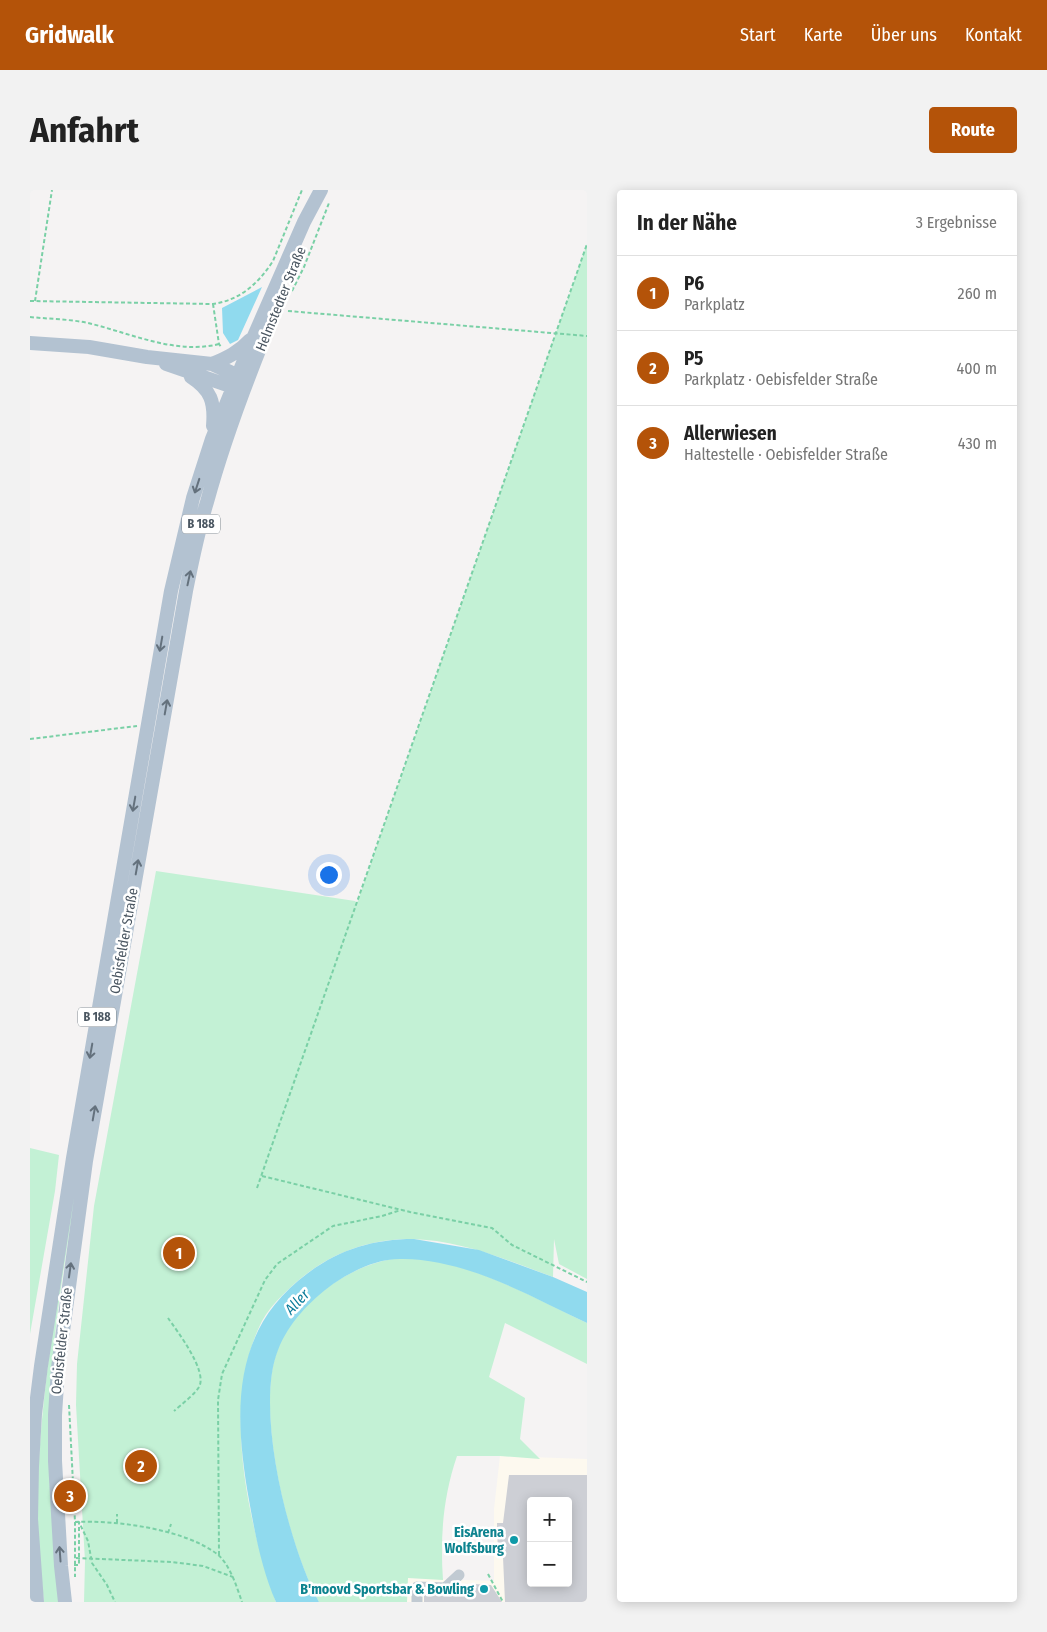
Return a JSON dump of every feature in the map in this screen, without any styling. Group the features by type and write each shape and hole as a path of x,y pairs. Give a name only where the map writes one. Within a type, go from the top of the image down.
{"main road":[{"name":"Helmstedter Straße","path":"212,439 276,308 325,193"},
{"name":"Helmstedter Straße","path":"238,407 239,383 254,336 304,222 325,193"},
{"path":"212,364 239,351 254,336"},
{"path":"30,343 89,347 147,357 212,364 221,368 239,383"},
{"path":"147,357 179,369 239,383"},
{"path":"179,369 203,385 210,395 214,410 212,439"},
{"name":"Oebisfelder Straße","path":"65,1602 56,1496 55,1415 58,1368 86,1161 186,591 207,501 238,407"},
{"name":"Oebisfelder Straße","path":"37,1602 31,1519 32,1466 35,1414 54,1280 73,1158 163,635 181,544 193,498 212,439"}],"lane":[{"path":"417,1602 417,1587 445,1588 460,1575"}],"path":[{"path":"35,301 52,190"},
{"path":"30,301 222,303 240,295 260,280 272,261 302,190"},
{"path":"291,293 304,267 325,193"},
{"path":"257,1188 587,244"},
{"path":"30,317 85,322 166,344 204,347 220,344 213,304"},
{"path":"276,308 587,336"},
{"path":"30,739 137,726"},
{"path":"262,1176 401,1210 492,1228 512,1245 587,1282"},
{"path":"218,1555 218,1400 222,1374 265,1280 277,1264 333,1226 401,1210"},
{"path":"168,1318 187,1345 198,1368 201,1380 199,1387 174,1411"},
{"path":"69,1400 75,1522 75,1582"},
{"path":"117,1514 117,1523"},
{"path":"75,1522 117,1523 151,1528 195,1542 218,1555 233,1577 242,1602"},
{"path":"79,1522 79,1565"},
{"path":"79,1522 88,1541 92,1563 107,1585 115,1602"},
{"path":"168,1533 171,1524"},
{"path":"117,1560 172,1562 203,1566 233,1577"},
{"path":"488,1574 503,1602"}],"shaded area":[{"path":"500,1456 587,1459 587,1602 407,1602 407,1578 494,1581 494,1509"}],"green space":[{"path":"587,244 587,1279 559,1264 554,1239 553,1277 484,1252 430,1240 383,1241 357,1247 320,1264 289,1288 266,1314 250,1353 243,1388 241,1424 248,1498 265,1570 276,1602 84,1602 85,1561 76,1405 77,1364 94,1206 156,871 355,901 357,903"},
{"path":"30,1148 59,1155 55,1191 30,1334"},
{"path":"79,1172 57,1319 50,1397 50,1485 60,1602 44,1602 37,1526 41,1430 56,1302 76,1175"},
{"path":"392,1259 418,1259 468,1270 517,1289 587,1323 587,1364 505,1323 489,1377 525,1398 520,1439 540,1459 500,1456 457,1456 448,1487 444,1517 442,1548 443,1580 408,1578 407,1602 319,1602 307,1578 296,1548 278,1479 272,1443 271,1377 277,1351 285,1334 308,1304 339,1279 374,1263"}],"water":[{"path":"262,287 238,340 230,344 223,333 222,308"},
{"name":"Aller","path":"414,1239 479,1250 553,1277 587,1292 587,1323 498,1281 451,1266 427,1261 394,1259 375,1263 341,1279 316,1298 294,1321 278,1350 272,1376 270,1407 278,1478 287,1514 297,1548 319,1602 276,1602 256,1539 244,1468 241,1405 244,1376 251,1347 264,1320 282,1296 320,1265 345,1252 371,1243"}],"building":[{"name":"EisArena Wolfsburg","path":"509,1475 587,1475 587,1602 505,1602 503,1557 498,1557 497,1523 503,1523"},
{"name":"B'moovd Sportsbar & Bowling","path":"474,1584 491,1585 502,1602 424,1602 424,1595 474,1594"}],"place":[{"name":"P6","path":"179,1253"},
{"name":"P5","path":"141,1466"},
{"name":"Allerwiesen","path":"70,1496"},
{"name":"EisArena Wolfsburg","path":"514,1540"},
{"name":"B'moovd Sportsbar & Bowling","path":"484,1589"}]}
